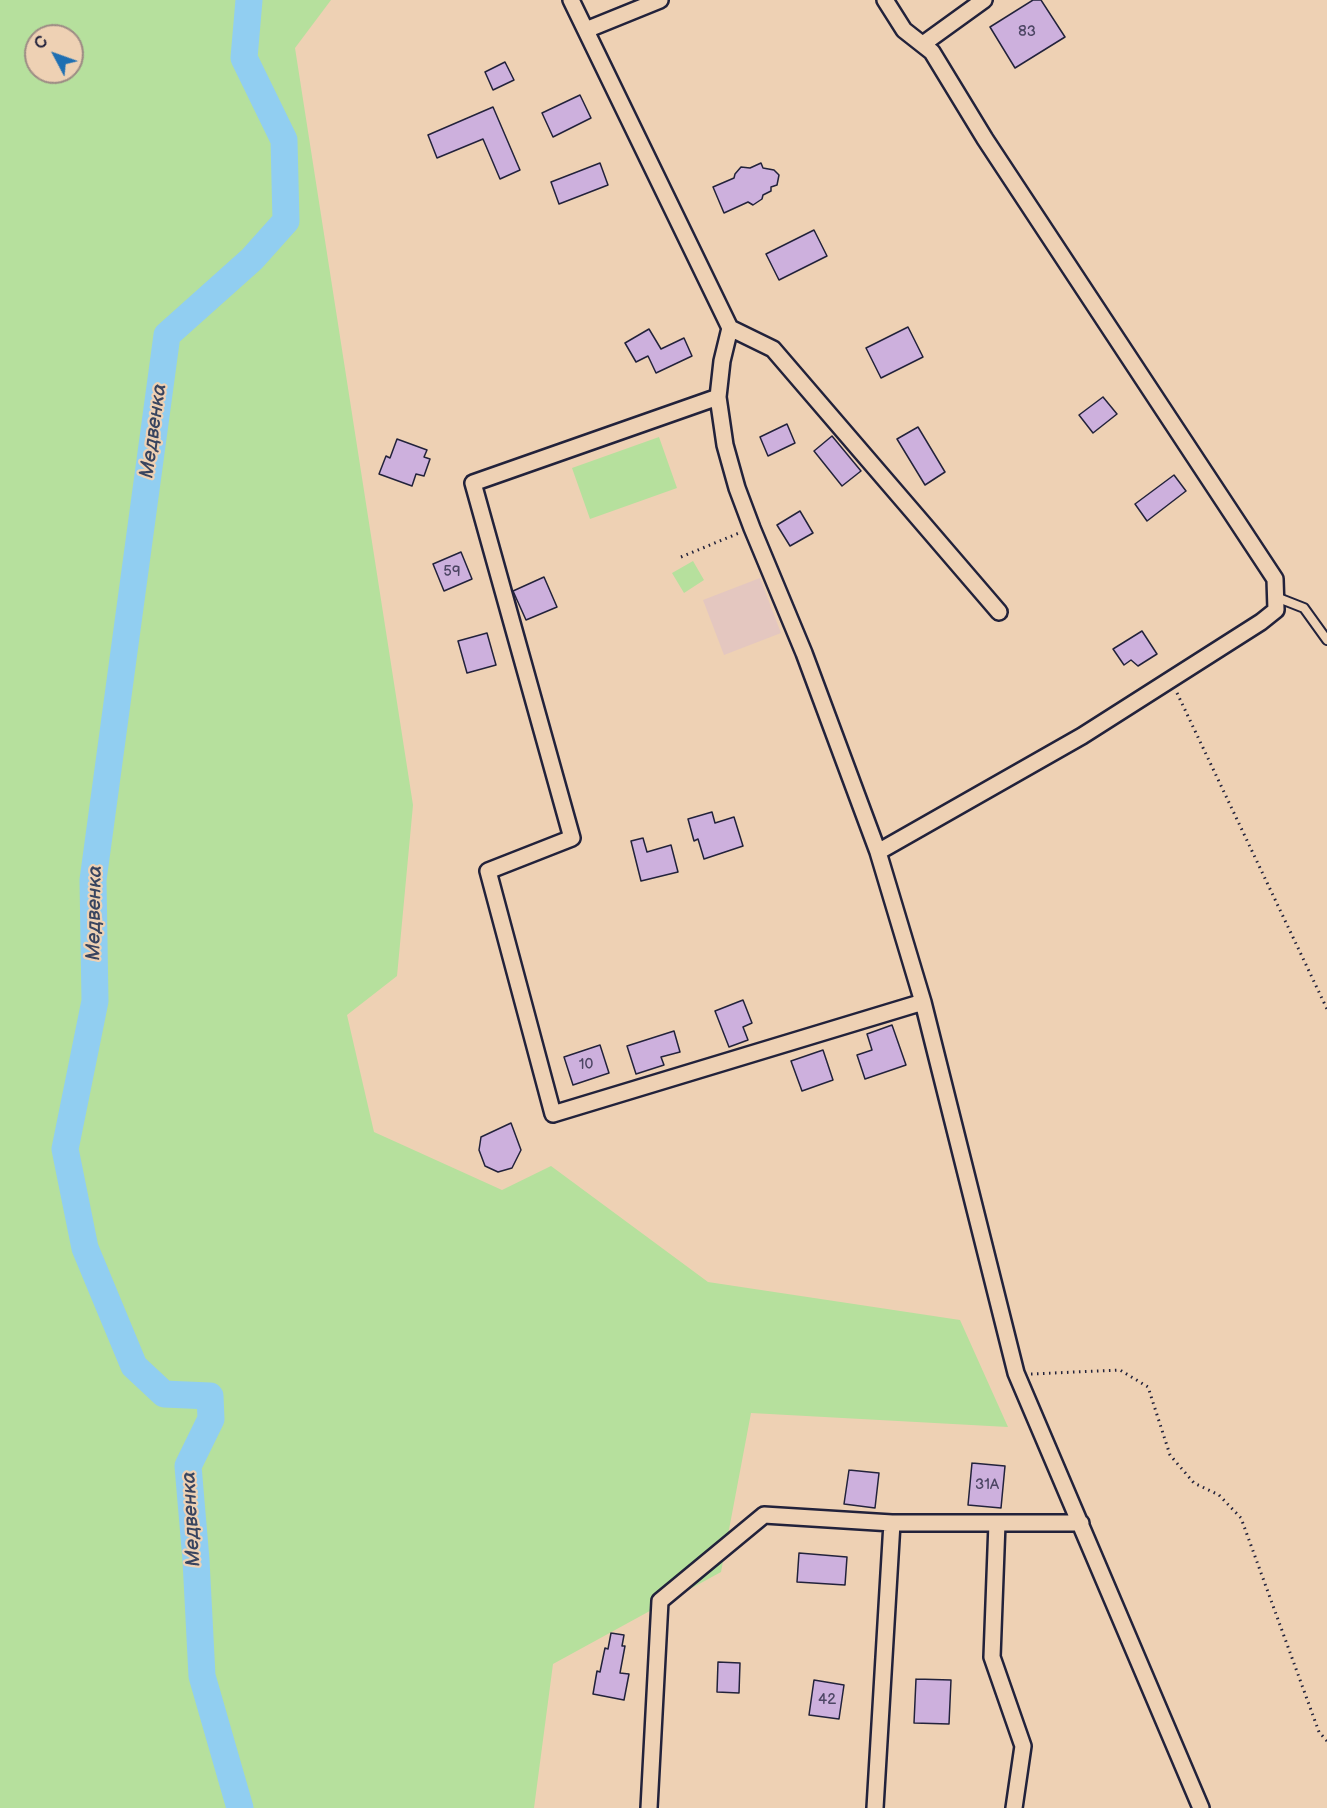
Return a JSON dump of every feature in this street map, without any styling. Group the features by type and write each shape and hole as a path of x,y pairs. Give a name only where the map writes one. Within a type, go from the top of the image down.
{"street":[{"path":"571,0 730,328 773,349 999,612"},
{"path":"586,30 660,0"},
{"path":"878,852 1082,736 1261,622 1276,610 1275,579 985,139 932,52 904,30 885,0"},
{"path":"922,44 984,0"},
{"path":"730,328 722,361 718,397 725,445 737,488 752,528 804,652 878,852 923,1002 1016,1373 1201,1808"},
{"path":"718,397 473,483 572,838 488,871 554,1113 923,1002"},
{"path":"649,1808 660,1601 764,1515 892,1523 1081,1523"},
{"path":"875,1808 892,1523"},
{"path":"998,1523 992,1657 1023,1746 1014,1808"}],"lane":[{"path":"1276,597 1304,608 1327,640"}],"path":[{"path":"681,557 752,528"},
{"path":"1171,680 1327,1009"},
{"path":"1016,1373 1120,1370 1148,1387 1170,1455 1194,1483 1219,1495 1241,1518 1318,1732 1327,1741"}],"shaded area":[{"path":"760,578 781,633 724,655 703,600"}],"green space":[{"path":"0,0 331,0 295,48 413,805 397,976 347,1015 374,1132 502,1190 551,1166 708,1282 960,1320 1008,1427 751,1413 721,1572 553,1664 534,1808 0,1808"},
{"path":"659,437 677,488 590,519 572,468"},
{"path":"693,561 704,580 684,593 672,573"}],"building":[{"path":"1033,0 1041,0 1065,37 1015,68 990,27"},
{"path":"505,62 514,80 493,90 485,72"},
{"path":"580,95 591,118 553,137 542,113"},
{"path":"493,107 520,170 500,179 483,139 437,158 428,135"},
{"path":"600,163 608,185 559,204 551,182"},
{"path":"761,163 763,168 774,170 779,175 777,185 771,187 771,191 753,205 748,202 724,213 713,187 734,178 741,167 750,168"},
{"path":"814,230 827,256 779,280 766,254"},
{"path":"908,327 923,357 881,378 866,348"},
{"path":"649,329 661,349 684,338 692,356 656,373 648,356 636,362 625,343"},
{"path":"1103,397 1117,414 1093,433 1079,415"},
{"path":"787,424 795,443 768,456 760,437"},
{"path":"918,427 945,472 925,485 897,439"},
{"path":"832,436 861,471 842,486 814,451"},
{"path":"397,439 427,450 424,457 430,459 424,476 416,474 412,486 379,474 386,456 390,458"},
{"path":"1174,475 1186,491 1147,521 1135,504"},
{"path":"800,511 813,533 790,546 777,525"},
{"path":"461,552 472,579 444,591 433,564"},
{"path":"544,577 557,607 526,620 513,591"},
{"path":"1142,631 1157,654 1138,666 1131,660 1124,665 1113,649"},
{"path":"487,633 496,665 467,673 458,641"},
{"path":"712,812 715,823 734,817 743,846 704,859 698,839 694,841 688,819"},
{"path":"643,838 647,852 671,845 678,872 641,881 631,841"},
{"path":"743,1000 752,1023 743,1027 748,1040 729,1047 715,1011"},
{"path":"892,1025 906,1065 865,1079 857,1055 872,1050 867,1034"},
{"path":"674,1031 680,1052 661,1057 664,1065 636,1074 627,1046"},
{"path":"600,1045 609,1073 573,1085 564,1057"},
{"path":"823,1050 833,1080 802,1091 791,1061"},
{"path":"511,1123 521,1150 512,1168 498,1172 485,1166 479,1150 481,1137"},
{"path":"972,1463 1005,1466 1001,1508 968,1505"},
{"path":"849,1470 879,1473 875,1508 844,1504"},
{"path":"799,1553 847,1557 845,1585 797,1582"},
{"path":"611,1633 624,1635 622,1646 625,1646 620,1673 629,1674 624,1700 593,1694 597,1671 600,1672"},
{"path":"718,1662 740,1663 739,1693 717,1692"},
{"path":"916,1679 951,1680 949,1724 914,1723"},
{"path":"814,1680 844,1685 839,1719 809,1715"}],"waterway":[{"name":"Медвенка","path":"240,1808 202,1676 188,1466 211,1419 210,1396 164,1394 134,1366 85,1248 65,1149 95,1001 93,880 167,335 252,259 286,221 284,140 244,58 249,0"}]}
